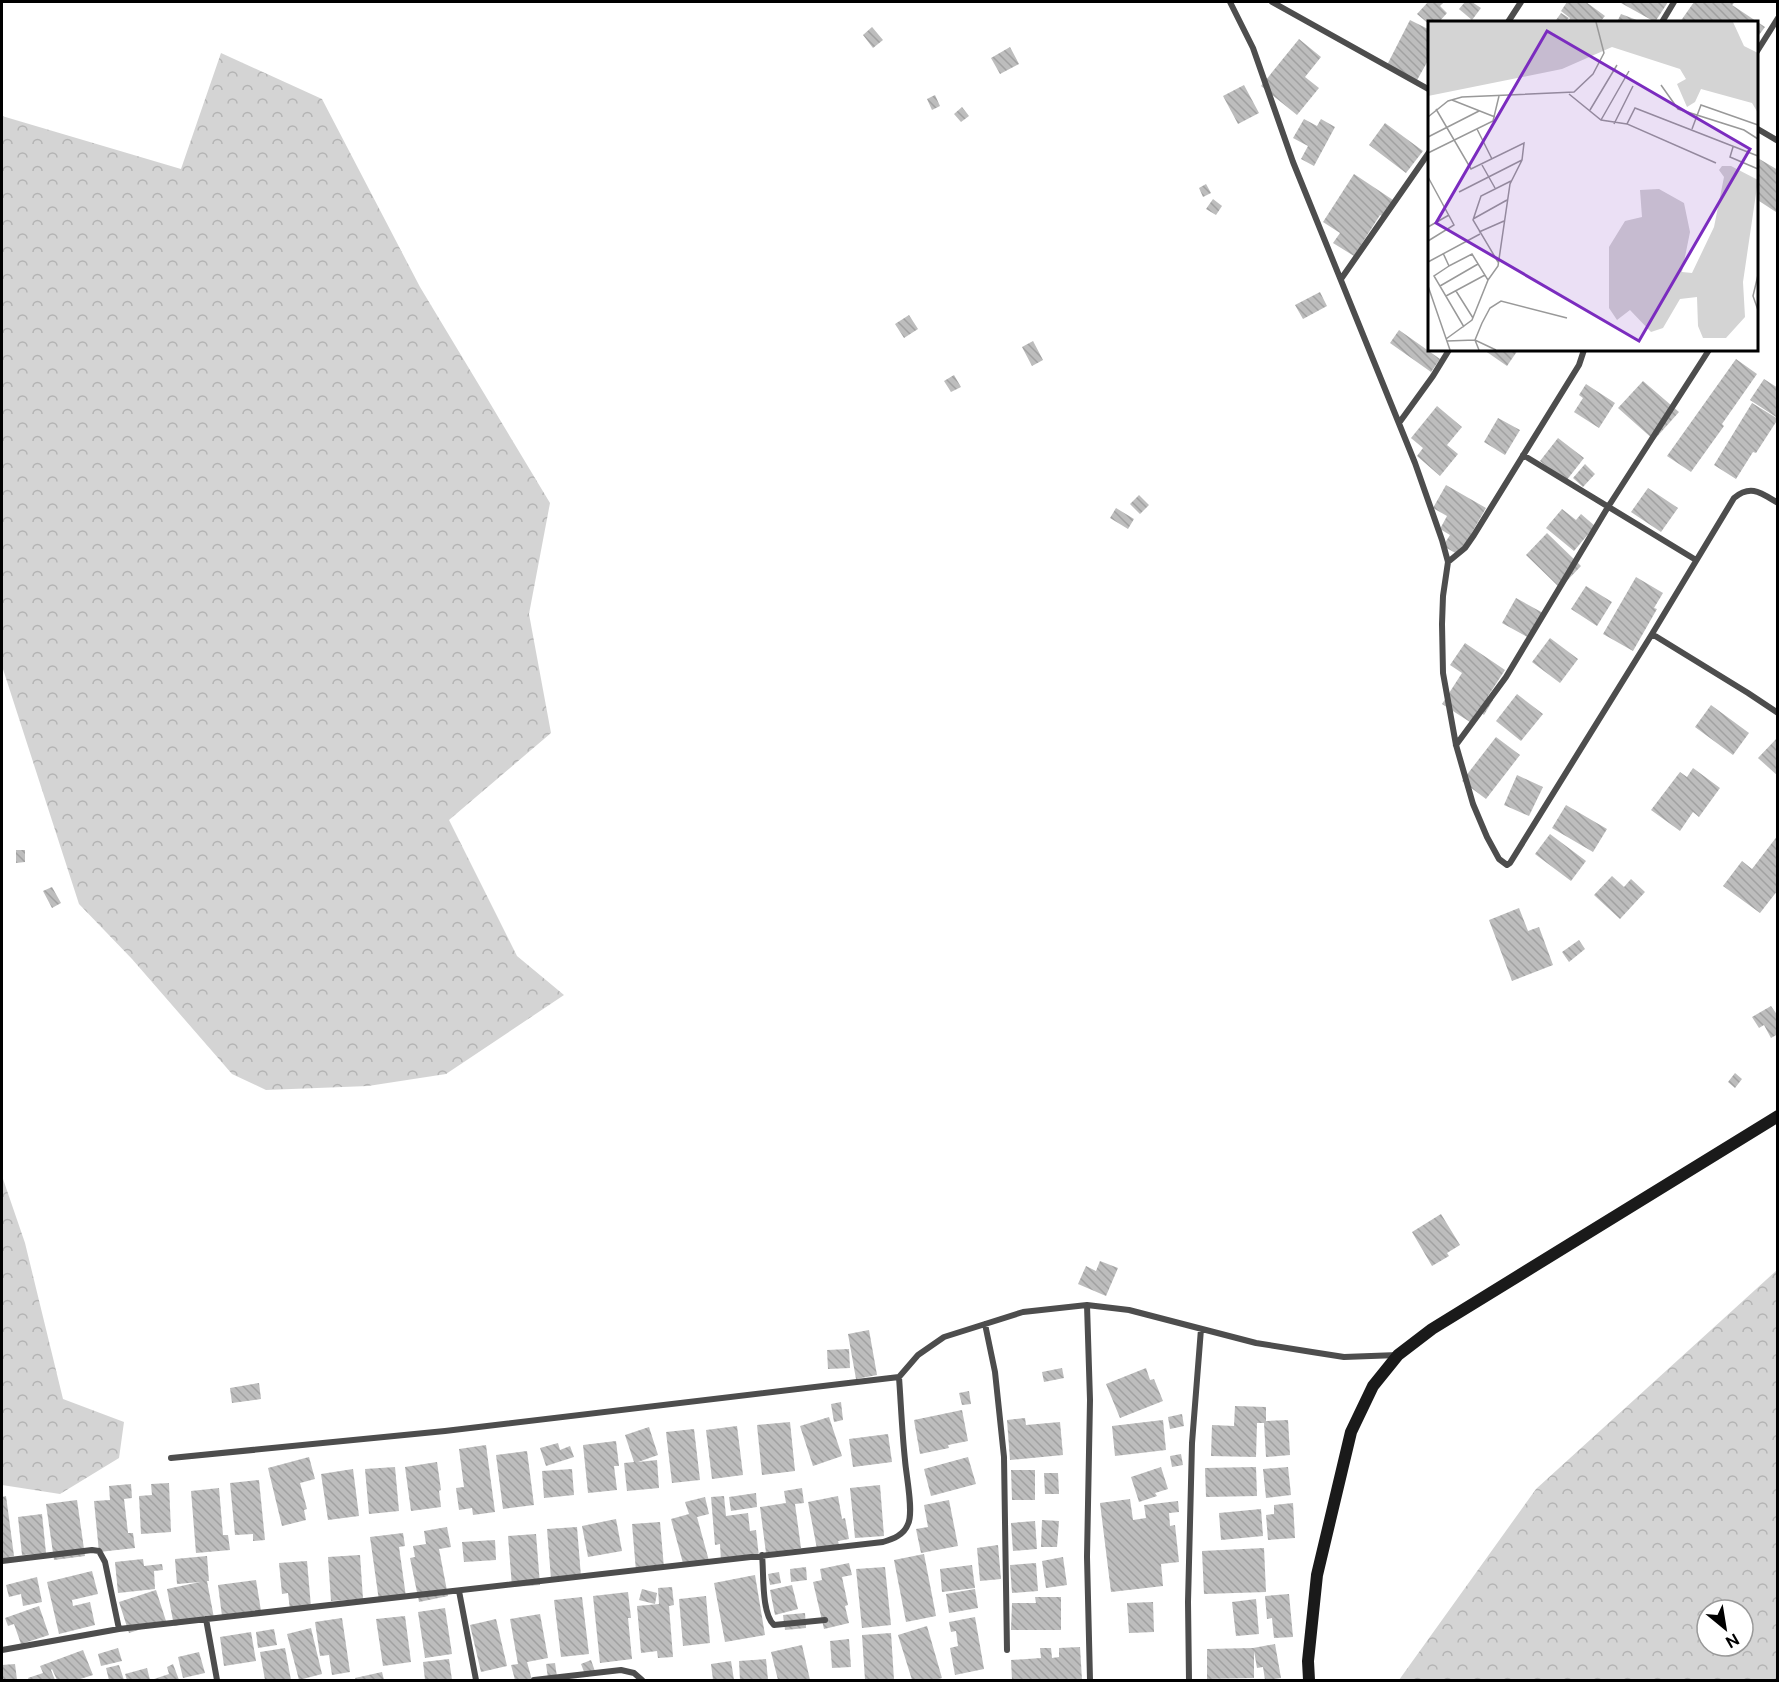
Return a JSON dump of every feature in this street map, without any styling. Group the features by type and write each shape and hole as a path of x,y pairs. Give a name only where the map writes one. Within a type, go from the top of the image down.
{"main road":[{"path":"1309,1680 1308,1661 1317,1575 1351,1432 1373,1386 1398,1355 1432,1329 1778,1116"}],"street":[{"path":"1230,2 1253,48 1293,162 1415,463 1448,562 1443,605 1443,673 1456,745 1473,804 1487,837 1504,864 1508,864 1734,498 1745,491 1756,491 1778,503"},
{"path":"1272,2 1428,89"},
{"path":"1509,21 1521,2"},
{"path":"1663,21 1674,2"},
{"path":"1758,50 1778,18"},
{"path":"1758,129 1778,141"},
{"path":"1341,279 1428,154"},
{"path":"1399,423 1448,351"},
{"path":"1448,562 1465,548 1579,365 1584,351"},
{"path":"1456,745 1506,677 1608,507 1708,351"},
{"path":"1523,455 1696,560"},
{"path":"1652,634 1778,713"},
{"path":"171,1458 445,1431 899,1377 918,1355 944,1337 1023,1312 1087,1305 1129,1310 1256,1343 1344,1357 1398,1355"},
{"path":"1087,1305 1090,1400 1087,1557 1090,1680"},
{"path":"985,1324 995,1372 1004,1457 1007,1650"},
{"path":"1189,1680 1188,1602 1192,1443 1201,1329"},
{"path":"2,1650 119,1629 882,1542 902,1532 908,1524 910,1515 899,1377"},
{"path":"2,1561 99,1551 105,1562 119,1629"},
{"path":"762,1555 766,1610 771,1623 774,1625 825,1620"},
{"path":"459,1591 476,1680"},
{"path":"206,1619 217,1680"},
{"path":"534,1680 621,1671 633,1673 642,1680"}],"green space":[{"path":"221,53 322,99 420,287 550,503 529,614 551,733 449,820 517,956 564,995 446,1074 368,1086 266,1090 232,1074 132,959 79,904 2,666 2,116 181,169"},
{"path":"2,1176 25,1243 63,1399 124,1422 119,1458 60,1494 2,1485"},
{"path":"1777,1270 1777,1680 1399,1680 1536,1489"}],"building":[{"path":"1428,2 1444,2 1440,6 1447,13 1440,21 1428,21 1428,23 1417,14"},
{"path":"1465,2 1472,2 1481,8 1472,20 1459,9"},
{"path":"1567,2 1586,2 1605,16 1601,21 1568,21 1570,18 1561,11"},
{"path":"1622,2 1668,2 1656,21"},
{"path":"1694,2 1735,2 1732,5 1756,21 1681,21"},
{"path":"1561,13 1569,18 1566,21 1556,20"},
{"path":"1621,14 1639,21 1618,21"},
{"path":"1410,20 1428,29 1428,61 1416,82 1386,67"},
{"path":"1758,22 1765,27 1758,36"},
{"path":"872,27 883,40 873,48 863,35"},
{"path":"1299,39 1321,57 1305,77 1319,88 1297,115 1261,86"},
{"path":"1010,47 1019,64 1000,74 991,58"},
{"path":"1244,85 1259,113 1238,124 1223,96"},
{"path":"935,95 940,106 932,110 927,99"},
{"path":"962,107 969,116 961,122 954,114"},
{"path":"1304,119 1317,126 1321,119 1335,127 1314,166 1301,159 1308,146 1293,138"},
{"path":"1385,123 1423,151 1406,173 1369,145"},
{"path":"1758,158 1778,170 1776,212 1758,200"},
{"path":"1354,174 1393,200 1382,216 1380,215 1354,256 1333,243 1340,233 1323,222"},
{"path":"1206,184 1211,193 1203,197 1199,188"},
{"path":"1213,199 1222,206 1216,215 1206,209"},
{"path":"1320,292 1327,306 1303,319 1295,305"},
{"path":"909,315 918,329 904,338 895,324"},
{"path":"1399,330 1440,359 1431,372 1390,343"},
{"path":"1033,341 1043,360 1032,366 1022,347"},
{"path":"1485,351 1517,351 1507,366"},
{"path":"1736,359 1757,374 1691,472 1667,456"},
{"path":"954,375 961,387 951,392 944,381"},
{"path":"1764,379 1778,388 1776,401 1778,402 1778,415 1776,417 1750,400"},
{"path":"1643,381 1679,412 1654,440 1618,408"},
{"path":"1586,384 1615,403 1599,428 1574,412 1583,398 1579,395"},
{"path":"1752,403 1778,419 1736,479 1714,465"},
{"path":"1437,406 1462,427 1447,445 1458,454 1440,476 1417,456 1423,448 1411,438"},
{"path":"1498,418 1520,430 1505,455 1484,442"},
{"path":"1558,438 1584,458 1566,481 1540,461"},
{"path":"1585,464 1595,474 1583,487 1573,478"},
{"path":"1446,485 1486,508 1459,555 1443,546 1450,535 1440,529 1447,516 1433,508"},
{"path":"1648,488 1678,508 1661,532 1631,512"},
{"path":"1139,495 1149,505 1140,514 1130,504"},
{"path":"1116,508 1134,519 1128,529 1110,518"},
{"path":"1562,509 1576,520 1581,514 1595,526 1574,551 1546,528"},
{"path":"1547,533 1581,566 1560,588 1526,555"},
{"path":"1636,577 1663,593 1654,608 1657,609 1633,651 1603,634"},
{"path":"1586,586 1612,602 1597,626 1571,609"},
{"path":"1516,598 1543,613 1529,638 1502,623"},
{"path":"1550,638 1578,659 1560,683 1532,662"},
{"path":"1465,643 1505,670 1488,696 1493,700 1484,715 1478,710 1470,722 1442,704 1462,673 1450,665"},
{"path":"1517,694 1543,714 1521,741 1496,721"},
{"path":"1711,705 1749,733 1733,755 1695,727"},
{"path":"1496,737 1520,755 1486,799 1462,781"},
{"path":"1778,737 1778,776 1758,758"},
{"path":"1693,768 1720,788 1699,817 1693,812 1680,831 1651,810 1680,772 1687,777"},
{"path":"1517,775 1543,787 1529,816 1504,805"},
{"path":"1566,805 1607,829 1593,852 1552,828"},
{"path":"1550,834 1586,861 1571,881 1535,854"},
{"path":"1778,835 1778,890 1760,913 1723,886 1742,861 1752,869"},
{"path":"16,850 25,850 25,862 16,863"},
{"path":"1612,876 1624,887 1631,879 1645,892 1620,919 1594,895"},
{"path":"52,887 61,903 52,908 43,891"},
{"path":"1519,908 1528,931 1539,927 1553,965 1512,981 1489,920"},
{"path":"1579,940 1585,949 1569,962 1562,952"},
{"path":"1771,1006 1778,1016 1778,1034 1771,1038 1764,1025 1759,1028 1752,1017"},
{"path":"1735,1073 1742,1079 1735,1088 1728,1082"},
{"path":"1441,1214 1460,1245 1447,1253 1449,1256 1432,1266 1412,1232"},
{"path":"1100,1261 1118,1268 1106,1296 1078,1284 1086,1266 1096,1271"},
{"path":"869,1330 877,1375 856,1379 848,1334"},
{"path":"849,1349 850,1368 828,1369 827,1350"},
{"path":"1062,1368 1064,1378 1044,1382 1042,1372"},
{"path":"1146,1368 1150,1380 1154,1379 1163,1401 1120,1418 1106,1384"},
{"path":"259,1383 261,1399 232,1403 230,1388"},
{"path":"969,1391 971,1404 962,1405 959,1393"},
{"path":"841,1402 843,1420 834,1422 831,1404"},
{"path":"1235,1406 1266,1407 1266,1421 1288,1420 1290,1455 1266,1457 1264,1423 1257,1423 1256,1457 1211,1456 1212,1425 1234,1426"},
{"path":"962,1410 968,1441 920,1454 914,1420"},
{"path":"1182,1414 1184,1426 1170,1429 1168,1417"},
{"path":"829,1417 842,1456 813,1466 800,1426"},
{"path":"1025,1418 1026,1425 1060,1422 1063,1455 1010,1460 1007,1420"},
{"path":"1163,1420 1166,1450 1115,1456 1112,1426"},
{"path":"790,1422 795,1471 762,1475 757,1425"},
{"path":"737,1426 743,1475 712,1479 706,1430"},
{"path":"649,1427 658,1455 638,1462 657,1460 659,1488 627,1491 624,1463 634,1462 625,1435"},
{"path":"694,1429 700,1480 672,1483 666,1432"},
{"path":"888,1434 892,1462 853,1467 849,1439"},
{"path":"616,1441 619,1466 614,1466 617,1490 588,1493 583,1445"},
{"path":"558,1443 560,1450 570,1446 574,1457 546,1466 540,1448"},
{"path":"486,1445 495,1512 473,1515 472,1508 459,1510 456,1488 464,1487 459,1449"},
{"path":"527,1451 534,1505 503,1509 496,1455"},
{"path":"1181,1454 1183,1465 1172,1467 1170,1456"},
{"path":"309,1457 315,1479 300,1483 307,1509 304,1510 306,1520 282,1526 268,1468"},
{"path":"968,1457 976,1484 931,1496 924,1469"},
{"path":"437,1462 441,1507 411,1511 405,1467"},
{"path":"395,1467 399,1511 369,1514 365,1469"},
{"path":"1161,1467 1168,1489 1155,1493 1157,1496 1139,1502 1131,1477"},
{"path":"1256,1467 1257,1496 1206,1497 1205,1468"},
{"path":"1288,1467 1291,1495 1266,1498 1263,1469"},
{"path":"353,1469 359,1516 328,1520 321,1474"},
{"path":"572,1469 574,1495 544,1498 542,1471"},
{"path":"1011,1470 1035,1470 1035,1500 1012,1500"},
{"path":"1044,1473 1058,1473 1059,1494 1045,1494"},
{"path":"259,1480 265,1540 253,1541 253,1534 235,1535 230,1483"},
{"path":"169,1483 171,1532 141,1534 139,1496 152,1495 151,1484"},
{"path":"131,1484 132,1498 124,1499 128,1533 133,1533 135,1548 99,1552 94,1501 110,1500 109,1486"},
{"path":"880,1485 884,1536 855,1538 850,1488"},
{"path":"219,1488 223,1535 228,1535 230,1550 196,1553 191,1491"},
{"path":"802,1488 804,1503 795,1504 801,1548 766,1553 760,1507 786,1503 784,1491"},
{"path":"756,1493 757,1507 731,1511 729,1497"},
{"path":"6,1496 14,1556 2,1558 2,1497"},
{"path":"724,1496 726,1516 748,1513 750,1531 756,1530 759,1557 721,1561 720,1544 715,1545 711,1497"},
{"path":"838,1496 842,1519 845,1518 849,1539 838,1541 839,1545 817,1549 808,1502"},
{"path":"705,1497 709,1514 697,1517 709,1561 684,1567 671,1519 689,1514 685,1502"},
{"path":"1130,1499 1133,1520 1146,1518 1144,1505 1178,1501 1179,1512 1169,1513 1170,1526 1175,1525 1179,1562 1161,1564 1163,1586 1111,1592 1100,1503"},
{"path":"77,1500 85,1556 54,1560 46,1504"},
{"path":"949,1500 958,1546 921,1553 916,1529 928,1527 924,1505"},
{"path":"1293,1503 1295,1538 1268,1540 1266,1515 1274,1514 1274,1505"},
{"path":"1261,1509 1263,1536 1221,1540 1219,1513"},
{"path":"42,1514 46,1553 22,1555 18,1517"},
{"path":"616,1519 622,1551 588,1557 582,1526"},
{"path":"1042,1520 1059,1521 1057,1547 1041,1547"},
{"path":"1035,1521 1037,1549 1013,1551 1011,1523"},
{"path":"660,1522 664,1568 636,1571 632,1524"},
{"path":"447,1527 451,1547 439,1549 448,1596 419,1602 410,1558 415,1557 413,1546 426,1544 424,1531"},
{"path":"577,1527 581,1577 551,1579 547,1529"},
{"path":"403,1533 405,1546 399,1547 406,1597 379,1601 370,1537"},
{"path":"536,1534 540,1585 512,1587 508,1536"},
{"path":"495,1540 496,1560 464,1562 462,1542"},
{"path":"998,1545 1001,1579 980,1581 977,1548"},
{"path":"1264,1548 1266,1592 1204,1594 1202,1551"},
{"path":"924,1554 936,1616 906,1622 894,1560"},
{"path":"360,1555 363,1599 331,1601 328,1557"},
{"path":"207,1556 209,1581 207,1581 214,1618 174,1626 167,1589 200,1582 177,1584 175,1559"},
{"path":"1063,1557 1067,1585 1046,1588 1042,1561"},
{"path":"143,1559 144,1566 162,1564 163,1570 154,1571 155,1589 118,1593 115,1562"},
{"path":"307,1561 311,1607 290,1610 288,1593 282,1594 279,1563"},
{"path":"849,1563 852,1575 842,1577 849,1623 824,1629 813,1582 822,1580 820,1569"},
{"path":"1036,1563 1038,1591 1012,1593 1010,1565"},
{"path":"972,1565 975,1588 942,1592 940,1569"},
{"path":"806,1567 807,1580 791,1582 790,1569"},
{"path":"885,1567 891,1625 862,1628 856,1569"},
{"path":"92,1571 98,1594 72,1600 73,1606 90,1602 95,1625 59,1634 47,1582"},
{"path":"779,1572 781,1583 770,1585 768,1574"},
{"path":"755,1575 765,1635 725,1642 714,1583"},
{"path":"37,1577 42,1602 23,1606 21,1594 9,1597 6,1585"},
{"path":"256,1580 261,1611 222,1616 218,1585"},
{"path":"792,1585 798,1609 775,1615 770,1590"},
{"path":"672,1587 674,1605 669,1606 673,1657 658,1658 657,1651 641,1653 637,1606 659,1604 658,1588"},
{"path":"642,1589 657,1593 655,1604 639,1600"},
{"path":"975,1589 978,1608 949,1613 946,1594"},
{"path":"156,1590 166,1621 129,1633 119,1602"},
{"path":"628,1592 632,1659 600,1663 593,1596"},
{"path":"1289,1594 1293,1637 1274,1638 1272,1618 1267,1619 1265,1596"},
{"path":"706,1596 710,1643 683,1646 679,1599"},
{"path":"582,1597 589,1654 561,1657 554,1600"},
{"path":"1035,1597 1061,1597 1061,1630 1011,1630 1012,1603 1036,1603"},
{"path":"1256,1599 1259,1634 1236,1636 1232,1602"},
{"path":"1153,1602 1154,1632 1129,1633 1127,1603"},
{"path":"39,1606 49,1635 21,1644 14,1624 8,1626 5,1618"},
{"path":"445,1608 452,1654 425,1658 418,1612"},
{"path":"805,1613 806,1628 785,1630 783,1615"},
{"path":"540,1614 548,1658 527,1662 532,1680 515,1680 511,1665 518,1664 510,1619"},
{"path":"405,1616 411,1662 383,1666 376,1619"},
{"path":"975,1617 984,1669 955,1675 950,1648 958,1646 956,1631 951,1632 949,1622"},
{"path":"342,1618 350,1672 332,1675 329,1655 320,1656 315,1622"},
{"path":"496,1619 507,1666 481,1672 470,1625"},
{"path":"927,1626 942,1678 912,1680 898,1635"},
{"path":"311,1628 322,1674 299,1680 287,1634"},
{"path":"274,1629 277,1645 258,1648 256,1632"},
{"path":"251,1632 256,1661 224,1666 220,1637"},
{"path":"891,1633 894,1680 865,1680 862,1635"},
{"path":"849,1639 851,1667 832,1668 830,1641"},
{"path":"1275,1644 1281,1678 1265,1680 1263,1667 1257,1668 1254,1651 1254,1678 1207,1679 1207,1649 1253,1648"},
{"path":"802,1645 810,1680 778,1680 771,1652"},
{"path":"1080,1647 1082,1680 1012,1680 1011,1660 1041,1658 1040,1648 1051,1648 1052,1658 1059,1657 1059,1648"},
{"path":"118,1648 122,1661 101,1666 98,1654"},
{"path":"285,1648 291,1680 265,1680 260,1652"},
{"path":"83,1650 93,1675 77,1680 57,1680 52,1669 55,1680 29,1680 28,1678 43,1673 40,1666"},
{"path":"199,1652 205,1673 183,1678 178,1657"},
{"path":"449,1659 452,1680 425,1680 423,1662"},
{"path":"766,1659 768,1680 740,1680 739,1661"},
{"path":"591,1660 596,1674 586,1677 581,1664"},
{"path":"731,1661 734,1680 713,1680 711,1664"},
{"path":"555,1663 557,1677 548,1678 546,1664"},
{"path":"15,1664 17,1680 2,1680 2,1665"},
{"path":"173,1664 179,1680 154,1679 169,1674 167,1667"},
{"path":"119,1665 124,1680 109,1680 106,1668"},
{"path":"147,1668 150,1680 127,1680 125,1674"},
{"path":"382,1672 384,1680 356,1680 355,1678"}]}
